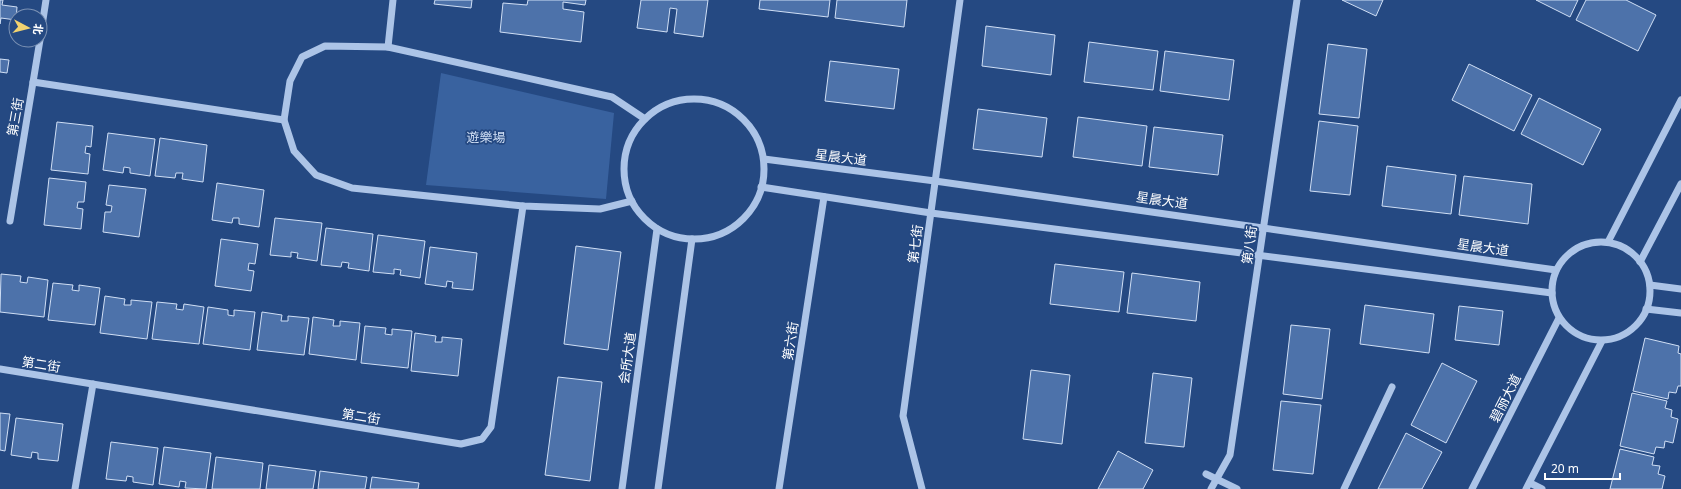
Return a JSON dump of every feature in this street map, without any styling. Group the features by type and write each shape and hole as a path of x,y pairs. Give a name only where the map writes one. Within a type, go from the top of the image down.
{"street":[{"path":"388,47 393,0"},
{"name":"第七街","path":"922,489 903,416 960,0"},
{"name":"第八街","path":"1211,489 1230,455 1297,0"},
{"path":"632,201 600,209 523,206 352,188 316,175 294,151 284,120 290,81 302,57 325,46 388,47 612,98 646,119"},
{"name":"第三街","path":"10,221 39,48"},
{"path":"33,82 284,120"},
{"path":"699,98 721,103 740,115 754,132 763,152 765,175 759,197 746,217 727,232 704,239 692,239 679,238 657,229 639,213 627,192 624,168 628,144 639,124 646,119 656,109 677,100 699,98"},
{"path":"1608,242 1681,100"},
{"name":"星晨大道","path":"764,159 935,180 1556,270"},
{"path":"1640,262 1681,184"},
{"path":"762,187 931,213 1552,293"},
{"name":"第六街","path":"779,489 824,197"},
{"name":"第二街","path":"0,369 461,444 482,439 491,428 523,206"},
{"name":"会所大道","path":"622,489 657,229"},
{"path":"658,489 692,239"},
{"path":"1592,242 1608,242 1623,247 1636,256 1645,269 1650,284 1650,300 1643,316 1633,329 1618,338 1602,341 1585,339 1570,330 1559,318 1552,302 1552,285 1556,270 1565,257 1578,247 1592,242"},
{"path":"1650,284 1681,288"},
{"path":"1646,308 1681,313"},
{"name":"碧丽大道","path":"1472,489 1559,318"},
{"path":"1542,489 1528,486 1602,341"},
{"path":"75,489 93,384"},
{"path":"1344,489 1392,387"},
{"path":"1206,474 1237,489"}],"green space":[{"name":"遊樂場","path":"441,73 614,113 606,199 426,185"}],"building":[{"path":"0,0 3,0 2,5 17,8 8,8 8,19 1,18 0,24"},
{"path":"435,0 472,0 471,8 434,4"},
{"path":"528,0 586,0 585,5 563,2 563,9 584,12 581,42 500,32 503,3 527,5"},
{"path":"641,0 708,0 703,37 674,33 677,9 670,8 667,32 637,28"},
{"path":"760,0 830,0 828,17 759,9"},
{"path":"837,0 907,0 904,27 835,18"},
{"path":"1342,0 1383,0 1376,16"},
{"path":"1536,0 1578,0 1570,17"},
{"path":"1586,0 1626,0 1656,15 1638,51 1576,20"},
{"path":"986,26 1055,35 1051,75 982,66"},
{"path":"1089,42 1158,51 1153,90 1084,82"},
{"path":"1328,44 1367,49 1359,118 1319,114"},
{"path":"1165,51 1234,60 1229,100 1160,91"},
{"path":"0,59 9,60 7,73 0,72"},
{"path":"830,61 899,69 894,109 825,101"},
{"path":"1469,64 1532,95 1514,131 1452,100"},
{"path":"1539,98 1601,129 1583,165 1521,134"},
{"path":"978,109 1047,118 1042,157 973,149"},
{"path":"1078,117 1147,126 1142,166 1073,157"},
{"path":"1319,121 1358,126 1350,195 1310,191"},
{"path":"57,122 93,126 91,147 86,146 85,153 90,154 88,174 51,170"},
{"path":"1154,127 1223,135 1218,175 1149,167"},
{"path":"108,133 155,139 150,176 130,173 130,168 124,167 123,173 103,170"},
{"path":"160,138 207,145 203,182 182,179 183,173 176,173 175,178 155,176"},
{"path":"1387,166 1456,175 1451,214 1382,206"},
{"path":"1464,176 1532,184 1528,224 1459,215"},
{"path":"49,178 86,182 84,202 78,202 77,208 83,209 81,229 44,225"},
{"path":"217,183 264,190 259,227 239,224 239,218 233,218 232,223 212,220"},
{"path":"109,185 146,189 139,237 103,232 105,212 111,212 112,206 106,205"},
{"path":"275,218 322,223 317,261 297,258 298,253 291,252 291,257 270,255"},
{"path":"326,228 373,234 369,271 348,268 349,263 342,262 341,267 321,265"},
{"path":"378,235 425,241 420,278 400,275 401,270 394,269 394,274 373,272"},
{"path":"221,239 258,244 255,264 249,263 248,270 254,271 251,291 215,286"},
{"path":"576,246 621,252 608,350 564,344"},
{"path":"430,247 477,253 473,290 452,288 453,282 447,281 446,287 425,284"},
{"path":"1055,264 1124,272 1119,312 1050,304"},
{"path":"1132,273 1200,282 1196,321 1127,313"},
{"path":"1,274 21,276 20,282 27,283 28,277 48,280 44,317 0,312"},
{"path":"53,283 73,285 72,290 79,291 79,285 100,288 95,325 48,320"},
{"path":"105,296 125,299 124,305 131,305 131,300 152,302 147,339 100,333"},
{"path":"157,302 177,304 176,309 183,310 184,304 204,307 199,344 152,339"},
{"path":"1365,305 1434,314 1429,353 1360,344"},
{"path":"1459,306 1503,311 1499,345 1455,340"},
{"path":"208,307 228,310 228,315 234,316 234,310 255,312 250,350 203,344"},
{"path":"262,312 282,315 281,321 288,321 288,316 309,318 304,355 257,350"},
{"path":"313,317 334,320 333,326 340,326 340,321 360,323 356,360 309,354"},
{"path":"1291,325 1330,329 1322,399 1283,394"},
{"path":"365,326 386,328 385,334 392,335 392,329 412,331 408,368 361,363"},
{"path":"415,333 436,336 435,342 442,342 442,337 462,339 458,376 411,371"},
{"path":"1645,338 1679,346 1678,353 1681,354 1681,386 1678,386 1676,393 1669,392 1668,399 1633,391"},
{"path":"1442,363 1477,381 1446,443 1411,425"},
{"path":"1031,370 1070,375 1062,444 1023,439"},
{"path":"1153,373 1192,378 1184,447 1145,443"},
{"path":"558,377 602,382 590,481 545,475"},
{"path":"1632,393 1667,401 1665,408 1672,410 1671,417 1678,419 1673,443 1665,441 1664,448 1656,447 1654,454 1620,446"},
{"path":"1281,401 1321,405 1313,474 1273,470"},
{"path":"0,413 10,414 5,451 0,450"},
{"path":"16,418 63,424 58,461 38,459 38,453 32,452 31,458 11,455"},
{"path":"1406,433 1442,452 1422,489 1378,489"},
{"path":"111,442 158,448 153,485 133,482 133,477 127,476 126,481 106,479"},
{"path":"164,447 211,453 206,489 185,488 186,482 180,481 179,487 159,484"},
{"path":"1620,449 1654,457 1652,465 1660,466 1658,474 1665,476 1662,489 1610,489"},
{"path":"1118,451 1153,470 1143,489 1098,489"},
{"path":"216,457 263,463 260,489 212,489"},
{"path":"269,465 316,471 313,489 266,489"},
{"path":"320,471 367,477 365,489 318,489"},
{"path":"372,477 419,483 418,489 370,489"}]}
